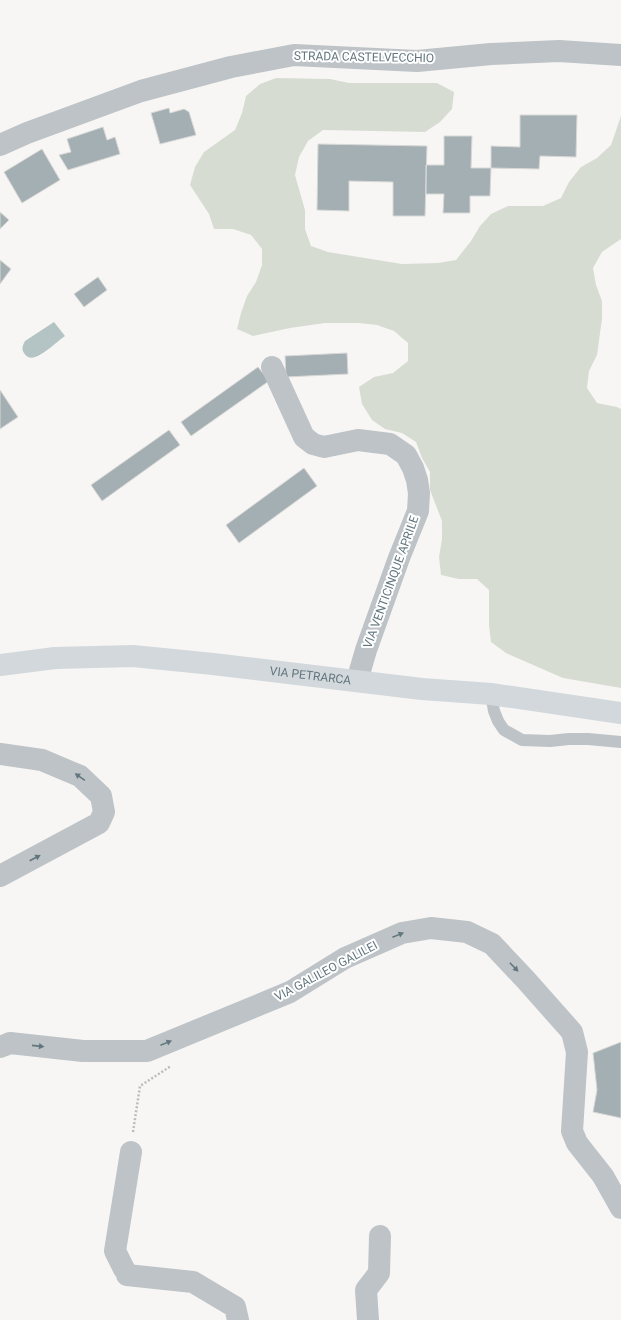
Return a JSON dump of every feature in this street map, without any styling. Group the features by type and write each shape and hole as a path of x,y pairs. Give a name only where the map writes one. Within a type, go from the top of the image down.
{"street":[{"name":"STRADA CASTELVECCHIO","path":"0,145 27,133 141,91 231,67 294,55 417,60 491,54 559,51 621,54"},
{"name":"VIA VENTICINQUE APRILE","path":"272,367 304,437 313,444 324,447 358,440 390,444 406,455 417,480 419,493 418,512 399,558 366,650 357,681"},
{"name":"VIA PETRARCA","path":"0,664 56,658 133,656 422,689 491,694 621,712"},
{"path":"0,754 42,760 80,776 101,796 104,812 99,824 0,876"},
{"name":"VIA GALILEO GALILEI","path":"0,1048 10,1044 83,1051 147,1051 290,992 345,958 402,933 430,928 467,932 492,944 572,1032 577,1052 572,1131 577,1143 603,1176 621,1208"},
{"path":"131,1152 115,1251 126,1272 194,1282 236,1307 238,1320"},
{"path":"368,1320 366,1290 379,1273 380,1236"}],"lane":[{"path":"491,694 494,711 504,730 522,740 550,741 588,739 621,742"}],"path":[{"path":"131,1152 140,1086 176,1062 169,1042"}],"shaded area":[{"path":"276,78 330,79 349,83 437,83 454,92 452,109 440,122 425,132 323,130 308,141 299,157 295,175 305,210 305,229 311,246 328,252 402,264 438,263 456,260 471,241 480,226 491,214 508,206 543,206 561,198 569,182 581,167 597,158 611,145 621,116 621,239 602,252 593,268 596,285 602,301 602,319 597,355 589,371 587,388 597,403 621,409 621,688 563,678 506,653 491,642 489,625 489,590 477,579 459,579 441,575 439,557 442,539 442,521 430,490 430,472 422,458 416,442 402,433 385,429 372,420 362,404 359,387 374,377 393,373 408,361 408,343 394,331 377,325 359,323 325,323 290,328 253,336 237,329 247,296 256,282 262,265 262,249 251,235 233,229 214,229 209,214 190,185 195,167 204,152 235,130 242,113 246,96 260,84"},
{"path":"54,322 65,336 38,356 32,358 26,356 22,348 25,341"}],"building":[{"path":"169,108 170,113 184,109 189,112 196,135 160,144 151,113"},
{"path":"520,115 577,115 576,157 540,156 539,169 491,168 491,146 520,147"},
{"path":"103,127 107,140 115,137 120,154 68,170 59,155 71,152 67,139"},
{"path":"444,136 472,136 471,168 491,168 490,196 470,196 470,213 443,213 444,194 426,194 426,165 444,165"},
{"path":"318,144 427,146 425,216 393,216 393,182 349,181 349,211 317,210"},
{"path":"42,149 60,180 22,203 4,172"},
{"path":"0,212 9,220 0,229"},
{"path":"0,260 11,269 0,284"},
{"path":"98,277 107,290 84,307 74,294"},
{"path":"347,353 348,374 286,377 285,356"},
{"path":"258,367 269,381 191,436 181,422"},
{"path":"0,390 18,417 0,429"},
{"path":"169,430 180,445 102,501 91,485"},
{"path":"304,468 317,486 239,543 226,525"},
{"path":"621,1042 621,1118 593,1112 597,1090 593,1053"}]}
